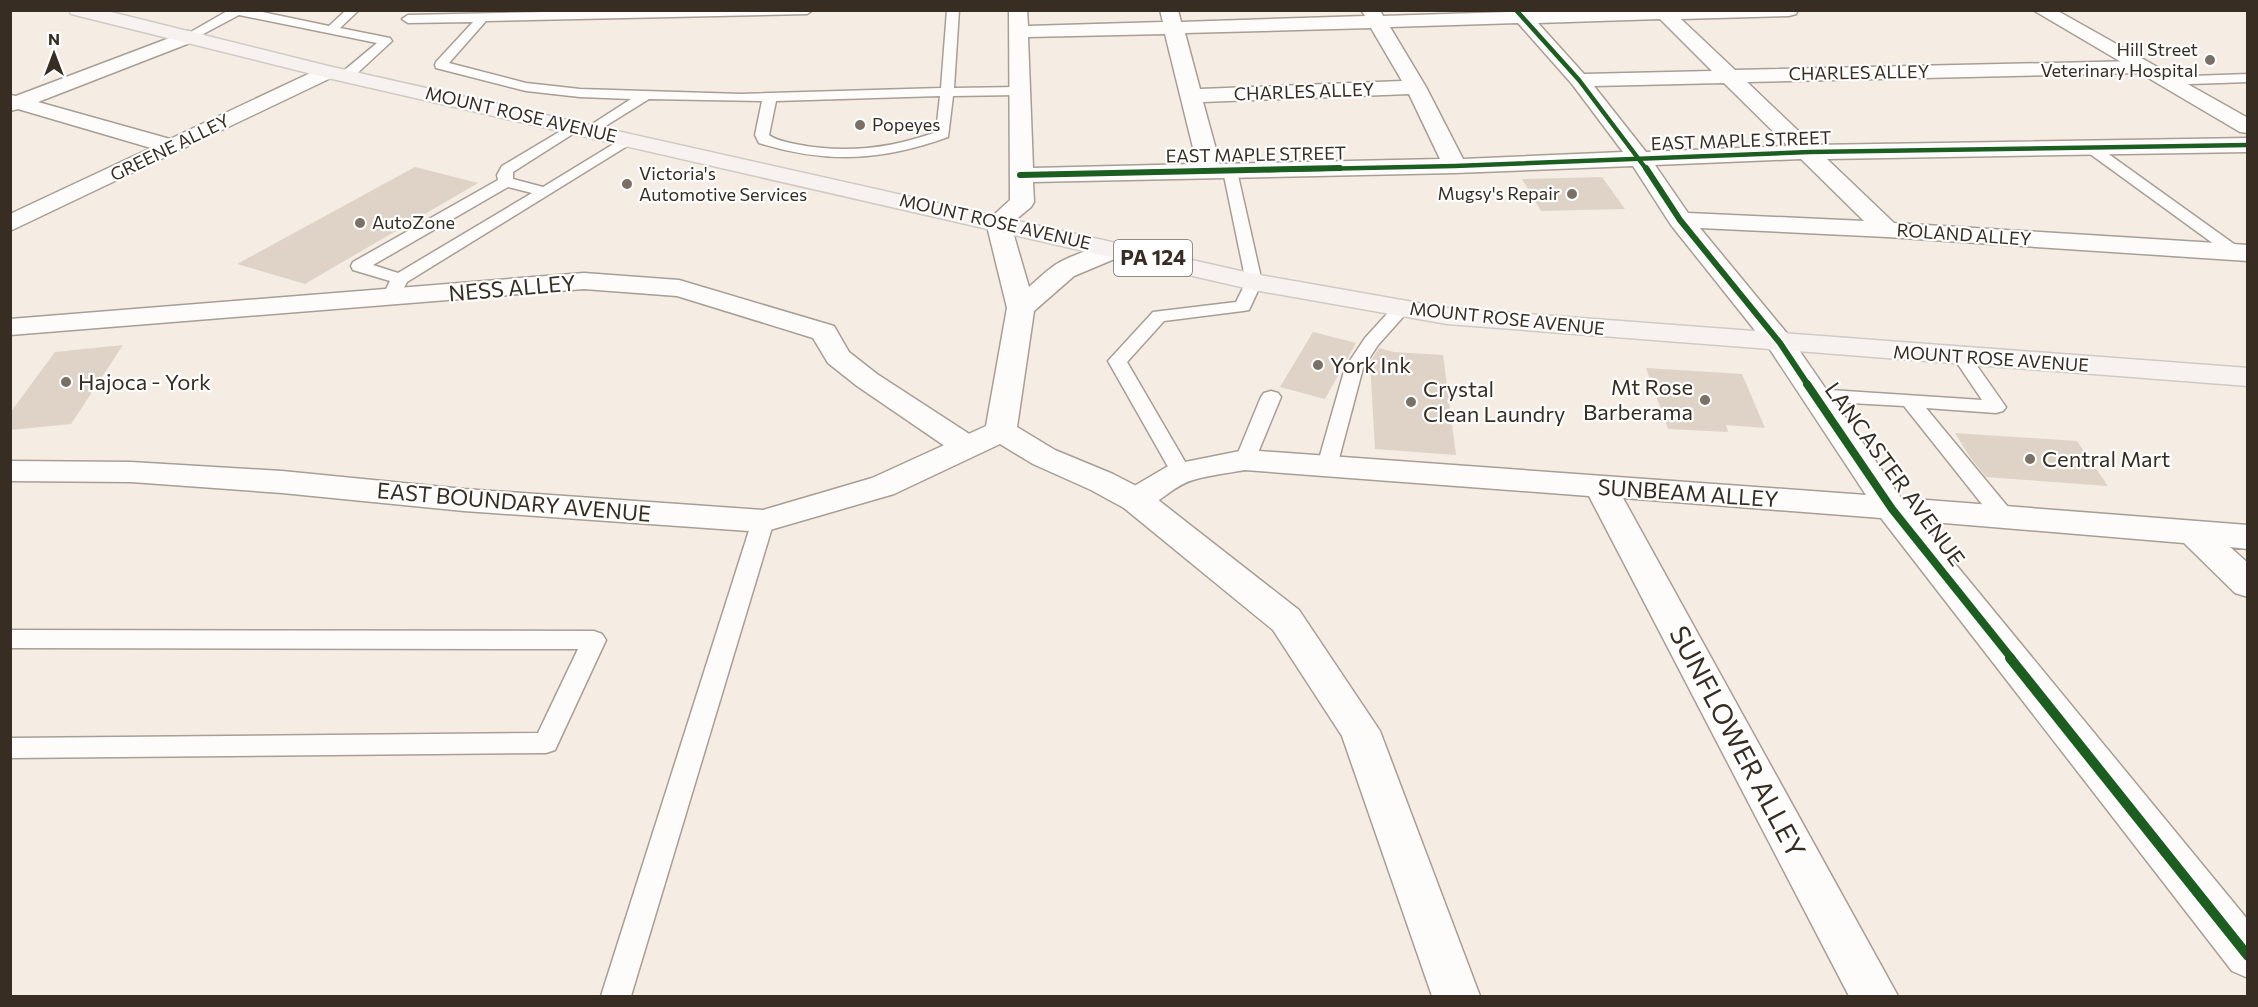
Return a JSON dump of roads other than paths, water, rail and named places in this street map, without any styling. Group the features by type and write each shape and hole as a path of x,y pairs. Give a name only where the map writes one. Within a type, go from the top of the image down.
{"main road":[{"name":"MOUNT ROSE AVENUE","path":"78,10 337,74 998,222 1254,282 1447,316 2247,377"}],"street":[{"path":"1456,996 1360,731 1286,620 1136,500 1102,482 1044,457 1002,431 1022,308 998,222 1022,202 1018,21 1790,10"},
{"path":"2042,10 2247,127"},
{"path":"1662,12 1810,152 1887,230"},
{"name":"LANCASTER AVENUE","path":"1518,14 1579,80 1640,159 1680,220 1780,343 1892,509 2247,956"},
{"name":"CHARLES ALLEY","path":"1372,16 1416,87 1455,166"},
{"path":"1171,18 1193,96 1221,171"},
{"path":"13,103 189,37"},
{"name":"CHARLES ALLEY","path":"1579,80 2139,67"},
{"name":"GREENE ALLEY","path":"10,224 173,147 337,74"},
{"name":"CHARLES ALLEY","path":"1193,96 1416,87"},
{"path":"13,103 173,147"},
{"name":"EAST MAPLE STREET","path":"1020,175 1455,166 1810,152 2247,145"},
{"name":"ROLAND ALLEY","path":"1680,220 1887,230 2241,253"},
{"path":"1022,308 1065,270 1115,250"},
{"name":"NESS ALLEY","path":"10,327 395,289 584,281 680,288 824,332 837,357 867,380 966,446"},
{"name":"EAST BOUNDARY AVENUE","path":"10,471 142,472 282,482 464,500 763,521 883,486 1002,431"},
{"name":"SUNBEAM ALLEY","path":"1136,500 1181,472 1245,460 2247,537"},
{"name":"SUNFLOWER ALLEY","path":"1601,487 1874,996"},
{"path":"2194,533 2247,584"}],"lane":[{"path":"332,30 353,10"},
{"path":"189,37 239,11 332,30 483,18 807,10"},
{"path":"770,97 762,135 764,140 839,155 886,152 919,144 943,134 953,10"},
{"path":"483,18 441,65 526,87 580,93 646,96 770,97 1019,91"},
{"path":"337,74 401,26"},
{"path":"2163,81 2247,78"},
{"path":"506,182 504,175 507,169 646,96"},
{"path":"545,192 506,182 359,266 395,289 630,140"},
{"path":"2091,148 2241,253"},
{"path":"1181,472 1117,361 1160,316 1243,306 1254,282 1221,171"},
{"path":"1327,466 1354,368 1371,342 1402,308"},
{"path":"1815,395 1996,407 1962,357"},
{"path":"1245,460 1271,397"},
{"path":"1910,401 2005,518"},
{"path":"616,996 763,521"},
{"path":"10,639 594,640 546,743 10,748"}],"place":[{"name":"Hill Street Veterinary Hospital","path":"2210,60"},
{"name":"Popeyes","path":"860,125"},
{"name":"Victoria's Automotive Services","path":"627,184"},
{"name":"Mugsy's Repair","path":"1572,194"},
{"name":"AutoZone","path":"360,223"},
{"name":"York Ink","path":"1318,365"},
{"name":"Hajoca - York","path":"66,382"},
{"name":"Mt Rose Barberama","path":"1705,400"},
{"name":"Crystal Clean Laundry","path":"1411,402"},
{"name":"Central Mart","path":"2030,459"}]}
